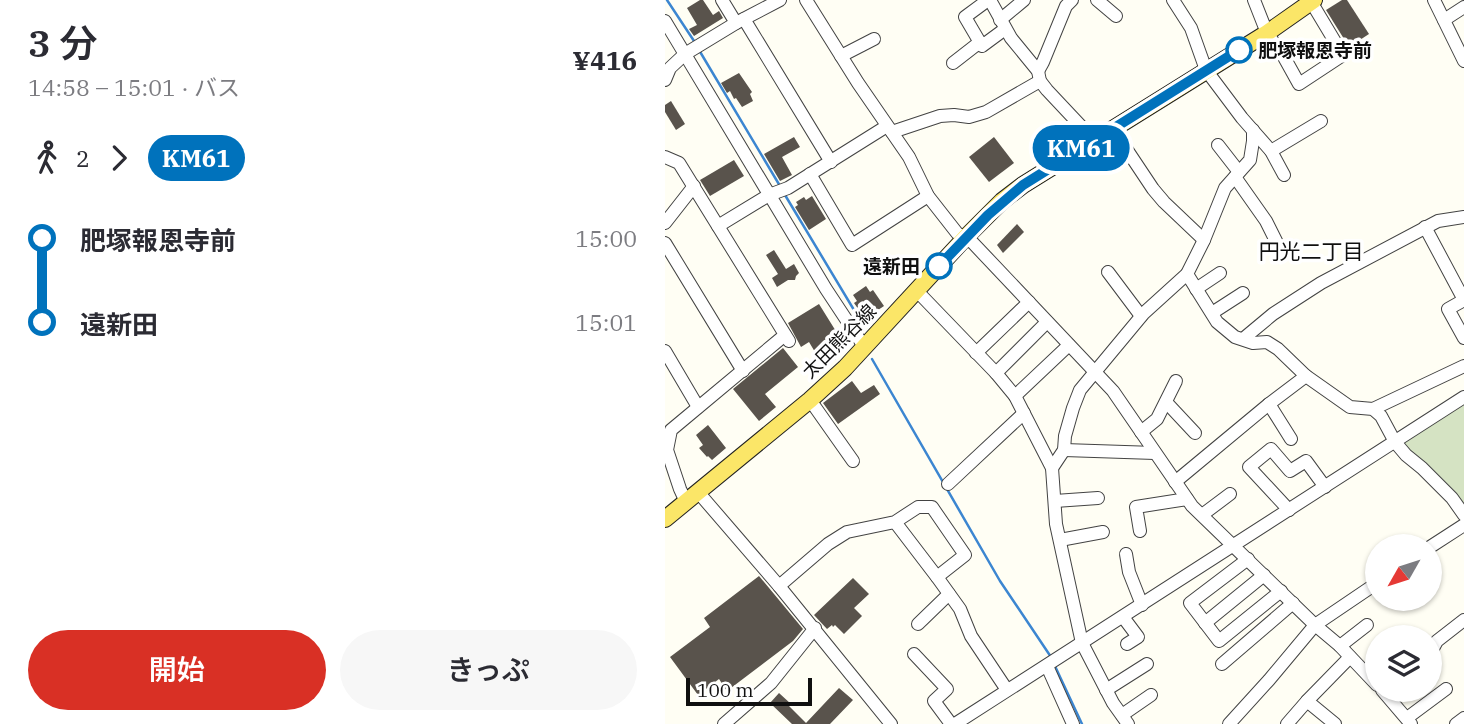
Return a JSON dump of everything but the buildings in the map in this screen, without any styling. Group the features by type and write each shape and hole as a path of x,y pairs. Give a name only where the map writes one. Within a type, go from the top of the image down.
{"main road":[{"name":"太田熊谷線","path":"665,519 810,400 865,348 916,290 1002,201 1023,185 1267,33 1312,1"}],"street":[{"path":"722,0 740,21 831,162"},
{"path":"665,80 670,68 693,49 780,0"},
{"path":"806,0 909,157 928,196 957,233 973,243 1113,391 1187,499 1365,673"},
{"path":"1024,0 1003,25 982,46 965,17 989,0 1003,25 1047,90 1094,140"},
{"path":"718,226 890,129 940,116 969,117 986,112 1039,76 1066,6 1072,0"},
{"path":"1098,0 1115,16"},
{"path":"1173,0 1191,28 1206,70 1271,151 1284,176"},
{"path":"1254,0 1267,33 1299,84 1343,55 1312,1"},
{"path":"1434,0 1464,61"},
{"path":"1444,20 1464,7"},
{"path":"665,21 693,49 779,191 845,321 865,348"},
{"path":"841,56 874,39"},
{"path":"953,63 980,42"},
{"path":"1271,151 1321,121"},
{"path":"1113,129 1153,189 1204,240"},
{"path":"1052,468 1064,450 1065,436 1080,390 1141,316 1187,274 1225,188 1250,160 1253,130"},
{"path":"1218,145 1266,221 1279,247"},
{"path":"665,157 679,163 787,338 671,430 667,450 680,489 692,497 779,586 891,724"},
{"path":"810,174 852,245 928,196"},
{"path":"665,223 694,186"},
{"path":"1243,339 1273,314 1321,284 1438,221 1464,217"},
{"path":"1425,228 1464,300 1448,309 1464,338"},
{"path":"665,243 743,371"},
{"path":"1108,272 1141,316"},
{"path":"1196,289 1220,273"},
{"path":"1187,274 1217,322 1235,337 1253,343 1267,342 1306,376 1350,407 1373,409 1464,366"},
{"path":"916,290 1015,396 1052,468 1056,524 1082,643 1125,720 1151,695"},
{"path":"1212,313 1243,293"},
{"path":"976,353 1028,302"},
{"path":"996,373 1047,322"},
{"path":"1015,396 1069,345"},
{"path":"665,351 698,407"},
{"path":"1175,482 1306,376"},
{"path":"1141,432 1157,419 1176,381"},
{"path":"914,654 947,689 934,701 953,724 971,719 1007,690 1464,397"},
{"path":"810,400 853,461"},
{"path":"1166,401 1195,433"},
{"path":"1269,404 1291,439"},
{"path":"1373,409 1381,416 1395,442 1406,455 1452,498 1464,514"},
{"path":"948,484 1024,414"},
{"path":"1289,510 1249,467 1271,449 1290,471 1306,461 1325,487"},
{"path":"1064,450 1155,453"},
{"path":"1202,515 1230,494"},
{"path":"1055,501 1098,498"},
{"path":"1140,531 1136,507 1187,499"},
{"path":"779,586 828,544 847,532 895,522 918,507 932,507 965,555 937,577"},
{"path":"895,522 960,609 971,636 1007,690"},
{"path":"1442,539 1464,525"},
{"path":"1060,540 1103,532"},
{"path":"1126,554 1129,572 1142,605"},
{"path":"1248,559 1190,603 1219,642 1281,591"},
{"path":"1205,623 1264,575"},
{"path":"1229,724 1315,625 1365,591"},
{"path":"918,624 949,594"},
{"path":"1221,663 1293,603"},
{"path":"1123,617 1138,637 1127,644"},
{"path":"1442,637 1464,620"},
{"path":"1340,646 1365,627"},
{"path":"725,724 771,683 815,628"},
{"path":"1287,724 1350,657"},
{"path":"1051,664 1073,724"},
{"path":"1107,690 1147,664"},
{"path":"1393,702 1409,721 1446,689"},
{"path":"1307,701 1335,724"},
{"path":"1456,724 1464,718"}],"green space":[{"path":"1464,403 1464,509 1401,443"}],"waterway":[{"path":"667,0 696,44"},
{"path":"699,50 780,186"},
{"path":"785,195 860,320"},
{"path":"872,359 1000,581 1051,657"},
{"path":"1054,664 1082,724"}],"bus line":[{"name":"KM61","path":"939,266 1002,201 1023,185 1239,50"}],"place":[{"name":"肥塚報恩寺前","path":"1239,50"},
{"name":"遠新田","path":"939,266"}],"district":[{"name":"円光二丁目","path":"1311,251"}]}
